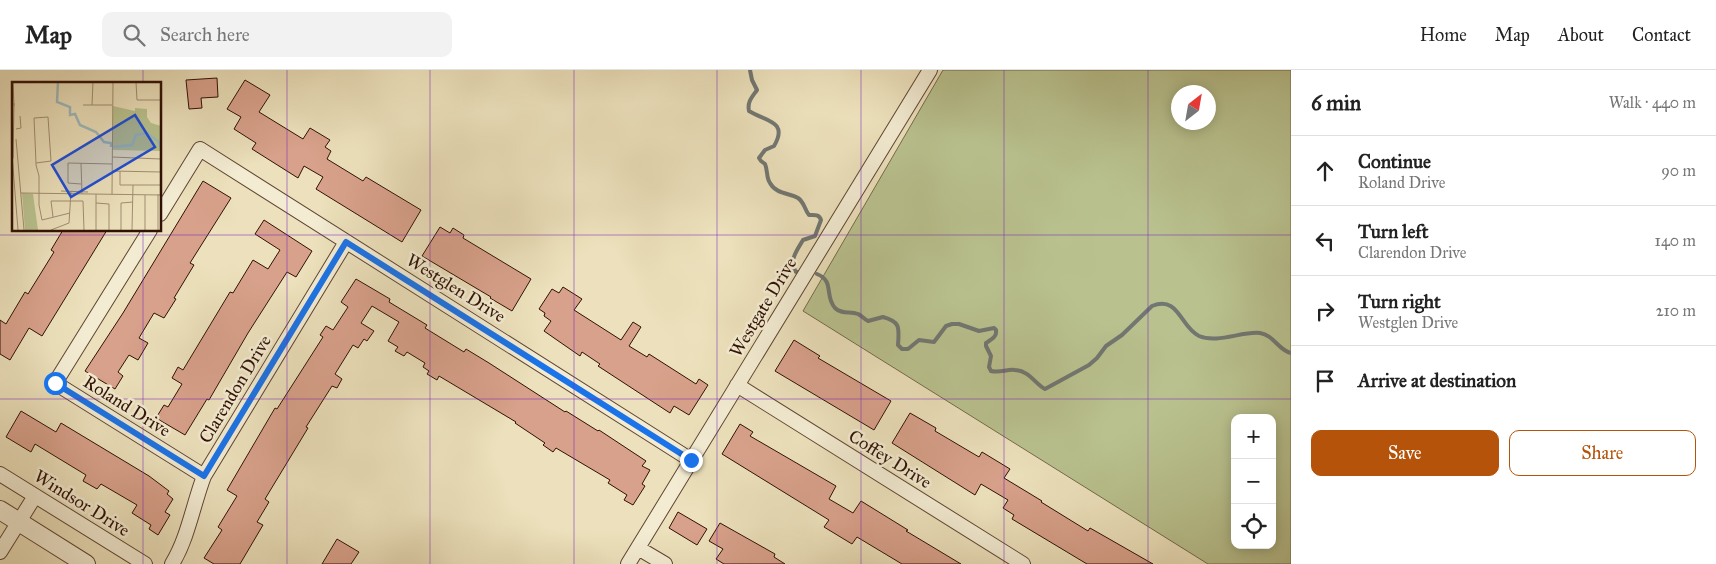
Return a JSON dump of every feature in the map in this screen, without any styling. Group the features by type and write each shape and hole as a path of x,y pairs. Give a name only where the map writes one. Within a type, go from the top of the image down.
{"street":[{"name":"Westgate Drive","path":"628,564 930,70"},
{"name":"Westglen Drive","path":"161,212 200,149 691,460"},
{"name":"Roland Drive","path":"149,231 55,383 204,476"},
{"name":"Clarendon Drive","path":"172,564 181,551 204,476 346,242"},
{"name":"Coffey Drive","path":"738,385 1023,564"},
{"name":"Windsor Drive","path":"0,474 145,564"},
{"path":"0,552 35,496"},
{"path":"0,510 86,564"},
{"path":"638,548 665,564"}],"green space":[{"path":"943,70 1291,70 1291,564 1208,564 803,311"}],"building":[{"path":"217,78 218,97 201,98 202,108 189,109 186,80"},
{"path":"245,80 270,95 259,112 303,139 310,128 330,140 325,147 331,151 327,159 363,181 366,177 421,210 402,242 316,189 323,177 304,166 298,178 252,149 256,143 234,129 241,117 227,109"},
{"path":"203,181 231,198 190,263 194,265 164,318 154,313 139,338 148,343 138,360 129,355 118,372 123,376 115,389 85,371 123,313"},
{"path":"264,220 312,251 296,277 287,272 248,333 209,400 207,399 185,435 156,418 164,405 168,407 182,384 172,378 178,367 183,370 230,292 233,293 253,260 268,269 280,250 255,234"},
{"path":"440,227 450,233 453,228 464,235 463,238 531,279 512,311 422,256"},
{"path":"62,231 106,231 42,336 29,328 10,360 0,354 0,320 6,324 25,292 28,294 54,252 51,250"},
{"path":"356,279 390,299 389,302 427,325 425,328 464,352 466,349 646,461 642,466 650,470 642,484 645,486 633,505 624,500 627,495 608,483 610,480 556,448 553,452 543,445 545,443 516,422 439,376 437,380 427,374 429,371 423,367 425,363 407,352 404,356 395,351 398,347 388,341 399,322 372,306 361,323 374,331 367,341 364,339 358,348 353,345 335,374 342,379 337,388 332,386 265,499 269,502 257,522 263,525 240,564 214,564 204,558 222,530 218,527 237,496 227,490 275,408 277,409 323,337 320,335 326,326 333,330 348,307 341,302"},
{"path":"563,287 582,299 574,310 621,340 633,322 641,327 629,346 647,357 649,354 696,384 699,379 708,385 689,415 674,406 670,413 598,366 600,364 582,352 580,356 544,331 551,321 539,309 552,289 559,293"},
{"path":"794,340 820,356 818,358 891,401 874,430 775,371"},
{"path":"21,411 56,432 61,423 149,476 169,491 167,494 173,499 165,512 170,515 158,535 149,529 151,525 132,513 137,505 101,484 97,489 83,481 86,475 35,444 31,452 6,437"},
{"path":"910,413 936,428 935,431 979,457 982,452 1010,469 1004,478 1041,502 1088,531 1090,528 1153,564 1087,564 1012,519 1014,515 1003,508 1008,500 981,484 975,495 892,443"},
{"path":"740,424 753,432 750,436 836,486 829,499 853,513 861,501 961,564 902,564 857,537 852,544 824,527 829,520 722,454"},
{"path":"678,512 707,529 697,545 669,528"},
{"path":"720,523 775,554 774,557 785,564 724,564 716,559 723,549 709,541"},
{"path":"337,539 359,552 351,564 322,564"}],"waterway":[{"path":"750,70 757,90 749,102 749,111 773,123 779,131 774,146 765,150 759,158 765,164 769,181 776,189 798,198 809,215 818,216 821,220 815,236 803,240 794,256 794,268 796,272 799,272"},
{"path":"817,274 826,281 830,299 838,310 858,314 868,321 883,317 893,321 898,326 898,345 902,349 908,349 919,340 934,342 946,326 952,324 959,324 979,331 994,328 996,330 995,336 986,343 991,356 989,367 991,371 1020,371 1045,389 1089,365 1106,346 1122,335 1152,306 1161,304 1174,308 1187,326 1199,336 1214,339 1260,333 1265,334 1291,353"}],"route":[{"path":"55,383 204,476 346,242 691,460"}]}
